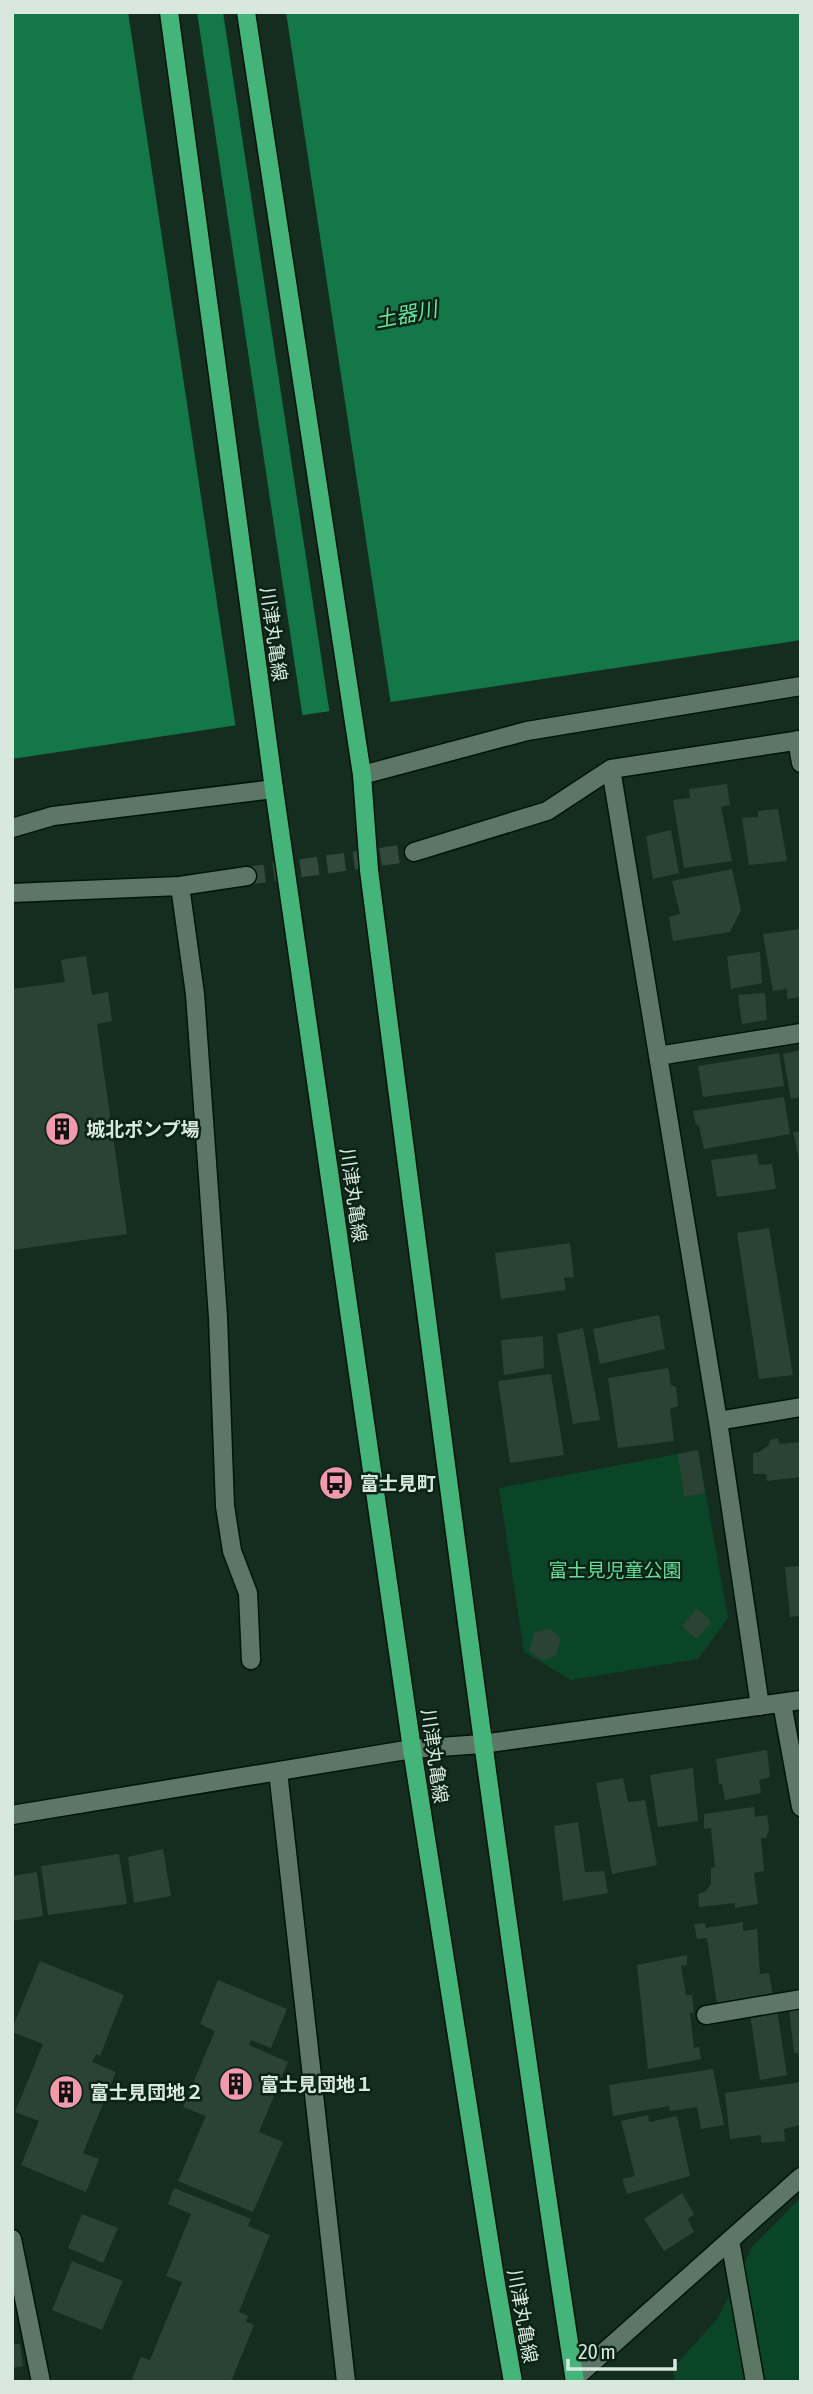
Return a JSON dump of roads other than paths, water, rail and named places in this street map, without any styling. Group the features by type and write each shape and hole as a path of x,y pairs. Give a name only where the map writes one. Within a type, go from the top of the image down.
{"main road":[{"name":"川津丸亀線","path":"169,12 274,789 412,1749 492,2264 513,2382"},
{"path":"246,12 362,775 369,870 482,1744 575,2380"}],"street":[{"path":"362,775 527,731 801,686"},
{"path":"414,852 547,811 611,769 799,740 801,762"},
{"path":"611,769 718,1421 760,1706"},
{"path":"12,828 53,816 274,789"},
{"path":"12,893 180,886 247,876"},
{"path":"180,886 195,994 218,1317 225,1506 232,1551 248,1593 251,1660"},
{"path":"658,1056 801,1032"},
{"path":"718,1421 801,1407"},
{"path":"12,1815 412,1749 482,1744 801,1700"},
{"path":"782,1703 801,1807"},
{"path":"278,1770 346,2382"},
{"path":"706,2015 801,1999"},
{"path":"575,2380 801,2177"},
{"path":"12,2239 41,2382"},
{"path":"730,2240 755,2382"}],"water":[{"name":"土器川","path":"12,12 801,12 801,640 12,759"}],"tunnel":[{"path":"247,876 414,852"}],"place":[{"name":"城北ポンプ場","path":"62,1129"},
{"name":"富士見町","path":"336,1483"},
{"name":"富士見団地１","path":"236,2084"},
{"name":"富士見団地２","path":"66,2092"}],"park label":[{"name":"富士見児童公園","path":"615,1570"}]}
